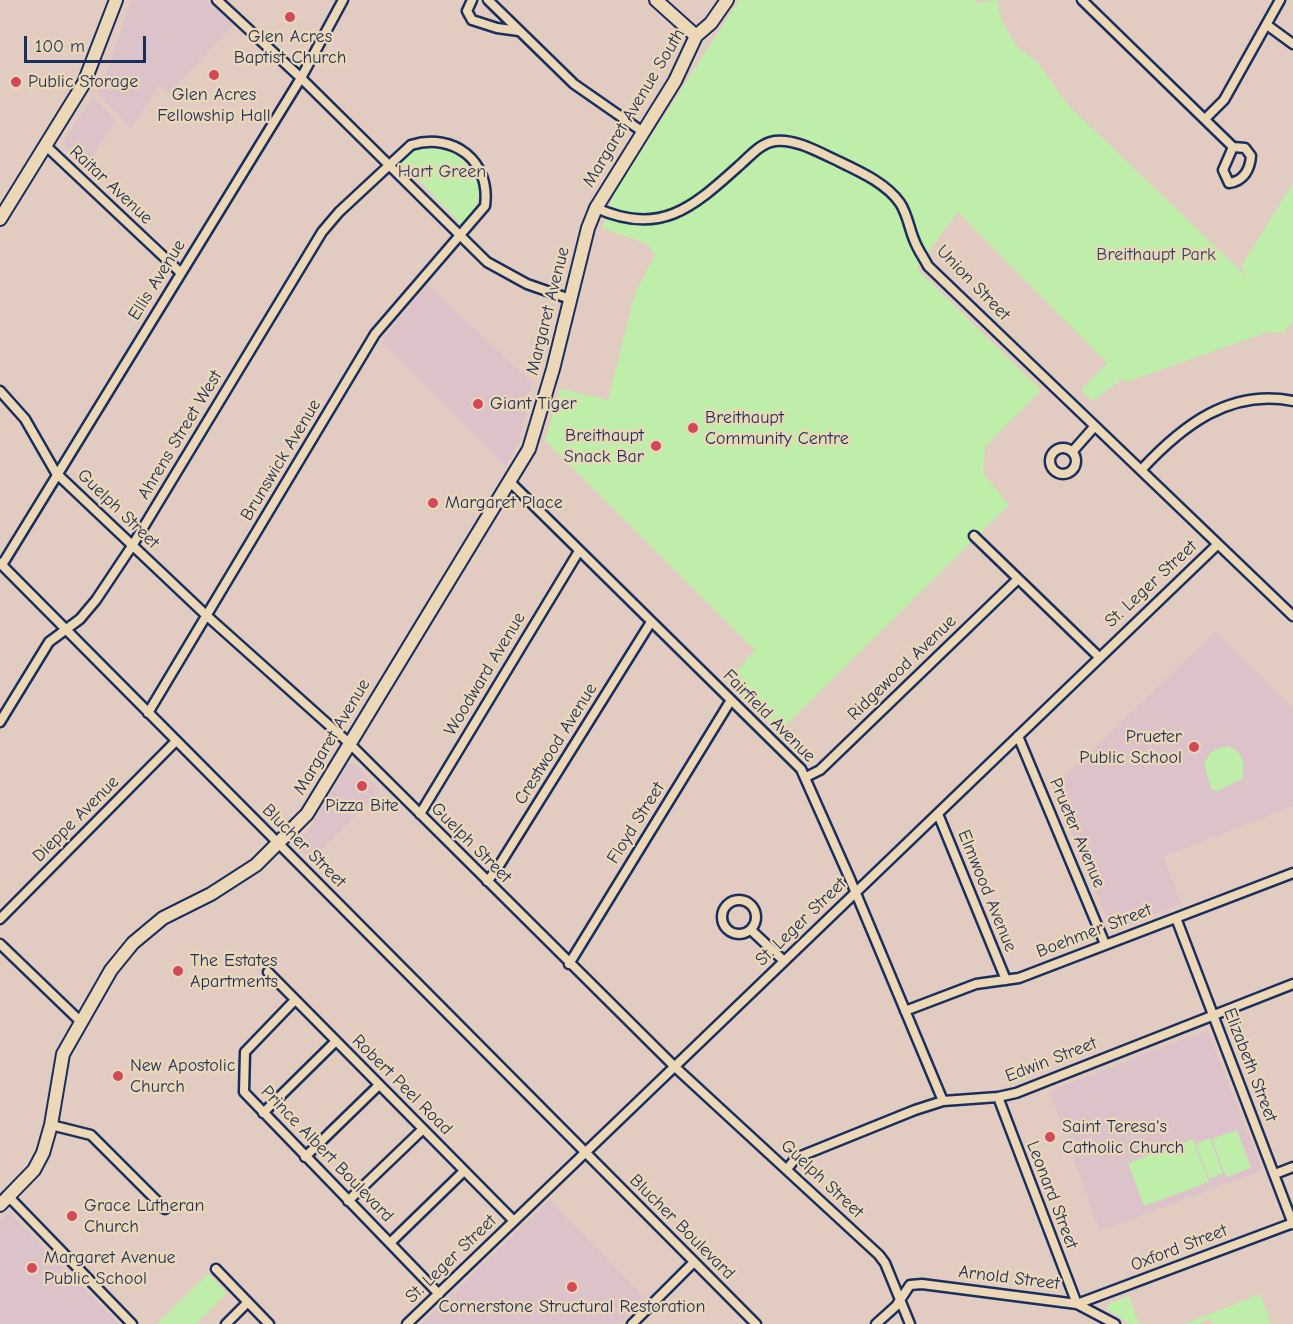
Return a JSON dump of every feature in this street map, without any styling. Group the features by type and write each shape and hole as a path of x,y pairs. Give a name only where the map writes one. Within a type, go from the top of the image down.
{"street":[{"path":"0,219 84,83 116,0"},
{"path":"217,0 301,78 459,236 497,268 527,284 570,299"},
{"name":"Ellis Avenue","path":"1,564 301,78 343,0"},
{"path":"472,0 467,11 472,20 497,28 520,31"},
{"path":"488,0 574,84 643,132"},
{"path":"656,0 696,36"},
{"name":"Margaret Avenue South","path":"596,208 675,81 696,36 711,23 727,0"},
{"path":"1082,0 1233,147"},
{"path":"1205,119 1224,100 1280,0"},
{"path":"1267,25 1293,44"},
{"name":"Ahrens Street West","path":"0,722 49,642 80,619 96,600 132,546 322,232 339,212 411,145 426,141 454,144 472,160 485,178 485,206 459,236"},
{"name":"Union Street","path":"596,208 632,220 655,221 687,207 715,187 759,148 775,141 795,143 817,151 864,174 891,192 907,216 915,242 928,266 1293,616"},
{"name":"Raitar Avenue","path":"45,145 181,273"},
{"name":"Margaret Avenue","path":"4,1201 34,1170 43,1153 51,1125 63,1054 111,970 133,943 163,918 233,881 256,865 307,814 509,481 534,434 588,228 596,208"},
{"name":"Brunswick Avenue","path":"148,713 375,334 459,236"},
{"name":"Guelph Street","path":"0,391 25,419 56,473 206,615 349,743 675,1067 879,1255 910,1324"},
{"path":"1142,469 1172,437 1199,417 1233,403 1263,397 1293,401"},
{"path":"1072,452 1095,426"},
{"name":"Fairfield Avenue","path":"509,481 801,769 943,1101"},
{"path":"974,536 1099,657"},
{"name":"St. Leger Street","path":"407,1324 1218,544"},
{"name":"Woodward Avenue","path":"420,814 579,551"},
{"name":"Blucher Street","path":"1,564 584,1153"},
{"name":"Ridgewood Avenue","path":"806,777 819,770 1018,579"},
{"name":"Crestwood Avenue","path":"487,881 495,873 651,622"},
{"name":"Floyd Street","path":"569,964 731,700"},
{"name":"Prueter Avenue","path":"1018,736 1105,944"},
{"name":"Dieppe Avenue","path":"0,919 176,741"},
{"name":"Elmwood Avenue","path":"938,814 1006,980"},
{"name":"Boehmer Street","path":"905,1011 976,984 1019,978 1293,873"},
{"path":"734,900 744,900 752,905 756,913 756,922 751,930 743,934 734,934 726,929 721,921 726,904 734,900"},
{"name":"Elizabeth Street","path":"1176,918 1293,1224"},
{"path":"751,930 784,962"},
{"path":"0,944 80,1021"},
{"name":"Robert Peel Road","path":"268,972 514,1221"},
{"name":"Edwin Street","path":"787,1168 796,1158 821,1147 943,1101 998,1097 1016,1093 1293,984"},
{"name":"Prince Albert Boulevard","path":"295,1000 245,1053 244,1092 439,1294"},
{"path":"262,1113 336,1041"},
{"path":"305,1157 379,1085"},
{"name":"Leonard Street","path":"998,1097 1077,1304"},
{"path":"51,1125 91,1135 165,1209"},
{"path":"348,1201 423,1129"},
{"name":"Blucher Boulevard","path":"584,1153 756,1324"},
{"path":"1275,1174 1293,1167"},
{"path":"390,1243 464,1171"},
{"path":"4,1201 132,1324"},
{"name":"Oxford Street","path":"1077,1304 1293,1224"},
{"path":"632,1324 694,1262"},
{"path":"216,1269 269,1324"},
{"name":"Arnold Street","path":"876,1324 896,1306 910,1286 922,1284 1077,1304 1115,1324"},
{"path":"226,1324 247,1303"}],"shaded area":[{"path":"131,0 207,0 235,23 169,94 159,85 131,129 96,92 106,73"},
{"path":"93,97 116,121 85,167 62,144"},
{"path":"427,284 532,383 519,441 505,466 381,342"},
{"name":"Prueter Public School","path":"1215,632 1293,707 1293,806 1163,857 1181,903 1113,932 1053,788"},
{"path":"353,763 381,791 311,860 295,843 310,828 348,764"},
{"path":"1207,1030 1262,1170 1100,1231 1049,1091"},
{"path":"550,1200 646,1299 620,1324 421,1324"},
{"name":"Margaret Avenue Public School","path":"9,1212 119,1324 0,1324 0,1221"}],"green space":[{"name":"Breithaupt Park","path":"739,0 974,0 977,3 997,0 1002,21 1017,47 1037,62 1069,106 1246,276 1242,265 1293,183 1293,323 1283,332 1268,332 1126,382 1122,379 1093,401 1081,390 1107,363 958,212 916,268 1041,390 985,447 983,473 1009,505 779,732 727,682 755,650 545,440 560,389 608,400 635,293 655,255 647,244 602,228 615,192"},
{"name":"Hart Green","path":"429,145 452,149 481,182 476,209 462,225 401,162 412,151"},
{"path":"1226,746 1236,750 1242,757 1243,778 1218,791 1211,789 1204,763 1211,752"},
{"path":"1237,1130 1251,1168 1226,1177 1212,1139"},
{"path":"1210,1138 1223,1173 1209,1179 1196,1144"},
{"path":"1193,1139 1209,1182 1144,1206 1128,1163"},
{"path":"208,1274 227,1293 196,1324 157,1324"},
{"path":"1260,1294 1271,1324 1215,1324 1209,1319 1198,1324 1185,1324"},
{"path":"1129,1296 1139,1324 1129,1324 1107,1309 1108,1304"}],"place":[{"name":"Glen Acres Baptist Church","path":"290,17"},
{"name":"Glen Acres Fellowship Hall","path":"214,75"},
{"name":"Public Storage","path":"16,82"},
{"name":"Giant Tiger","path":"478,404"},
{"name":"Breithaupt Community Centre","path":"693,428"},
{"name":"Breithaupt Snack Bar","path":"656,446"},
{"name":"Margaret Place","path":"433,503"},
{"name":"Prueter Public School","path":"1194,747"},
{"name":"Pizza Bite","path":"362,786"},
{"name":"The Estates Apartments","path":"178,971"},
{"name":"New Apostolic Church","path":"118,1076"},
{"name":"Saint Teresa's Catholic Church","path":"1050,1137"},
{"name":"Grace Lutheran Church","path":"72,1216"},
{"name":"Margaret Avenue Public School","path":"32,1268"},
{"name":"Cornerstone Structural Restoration","path":"572,1287"}]}
